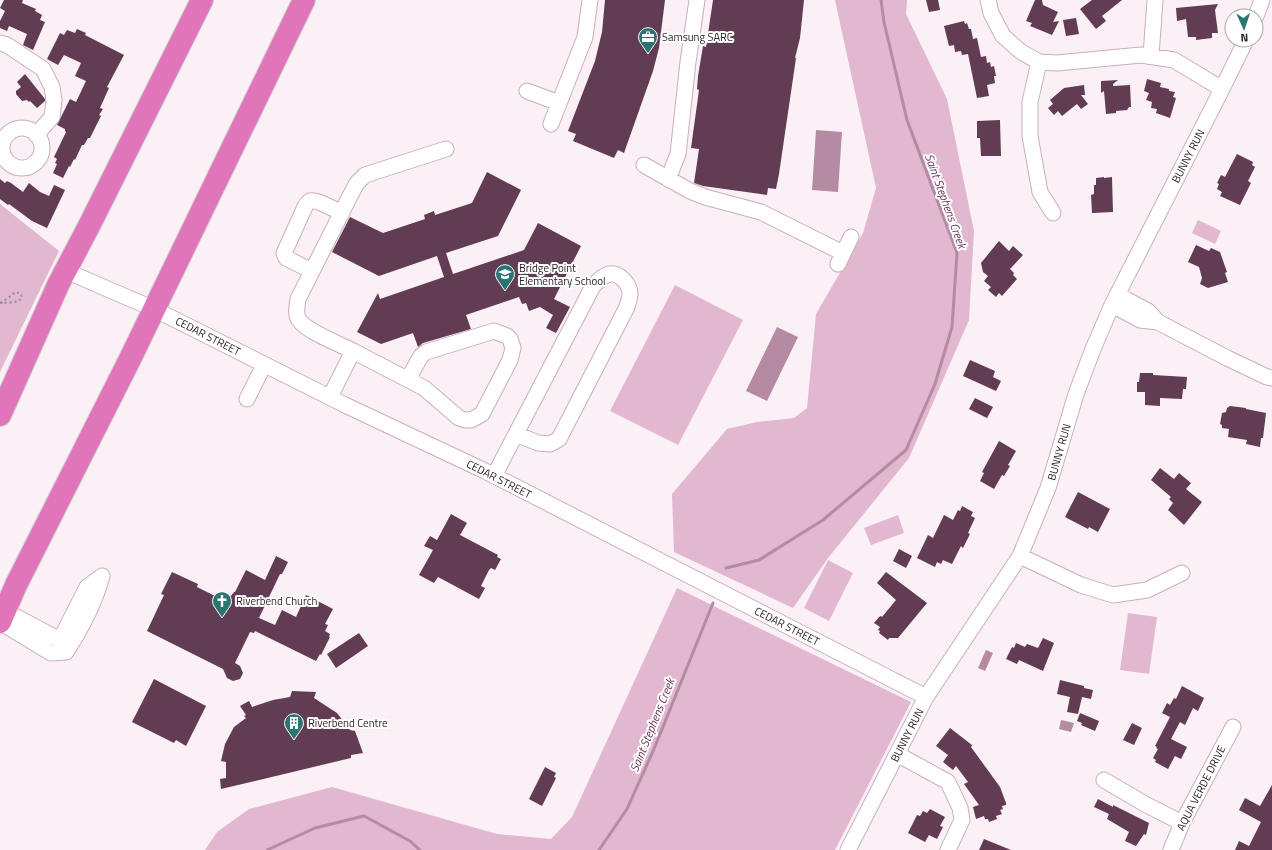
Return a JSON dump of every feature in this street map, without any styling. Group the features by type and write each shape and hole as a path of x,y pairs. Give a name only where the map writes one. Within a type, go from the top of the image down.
{"highway":[{"path":"0,415 44,314 202,0"},
{"path":"2,618 16,585 130,359 304,0"}],"street":[{"path":"551,124 585,37 590,0"},
{"path":"668,179 678,154 688,62 697,0"},
{"path":"988,0 991,13 1003,36 1020,51 1039,62 1057,63 1141,55 1151,56 1174,60 1222,89"},
{"path":"1151,56 1155,0"},
{"path":"0,43 7,45 43,69 52,87 54,100 52,117 36,135"},
{"name":"BUNNY RUN","path":"848,850 926,697 1020,556 1048,488 1076,394 1093,349 1115,300 1242,48"},
{"path":"1039,62 1030,102 1030,136 1040,192 1053,213"},
{"path":"527,91 560,103"},
{"path":"408,379 421,356 426,352 494,331 508,336 513,344 513,353 490,400 482,414 471,420 459,418 424,388 308,328 298,320 296,309 298,299 357,183 365,175 446,149"},
{"path":"644,165 690,192 761,212 840,258 851,237"},
{"path":"312,271 286,258 284,253 306,204 310,201 316,201 342,213"},
{"name":"CEDAR STREET","path":"66,271 154,308 264,365 494,476 926,697"},
{"path":"494,476 593,286 600,278 610,274 620,276 626,283 630,293 627,307 559,439 550,444 538,443 516,434"},
{"path":"1115,300 1148,311 1158,322 1227,358 1272,378"},
{"path":"330,397 354,351"},
{"path":"247,399 264,365"},
{"path":"1020,556 1081,585 1113,595 1147,590 1182,573"},
{"path":"2,618 63,646"},
{"name":"AQUA VERDE DRIVE","path":"1171,850 1182,823 1233,727"},
{"path":"897,754 948,782 960,808 962,820 948,850"},
{"path":"1104,780 1145,804 1182,823"}],"path":[{"path":"16,292 21,294 22,298 20,301 0,303 16,292"}],"shaded area":[{"path":"835,0 907,0 906,14 947,99 974,231 969,320 909,458 828,558 793,608 674,552 672,494 727,429 757,422 794,418 807,408 816,314 863,233 876,188"},
{"path":"816,130 842,132 838,192 812,190"},
{"path":"0,204 59,251 0,372"},
{"path":"1198,220 1221,231 1215,244 1192,233"},
{"path":"675,285 743,320 678,445 610,411"},
{"path":"777,327 798,337 767,401 746,391"},
{"path":"898,515 904,533 871,545 864,528"},
{"path":"828,560 853,573 829,621 804,608"},
{"path":"677,588 911,702 835,850 205,850 217,832 249,809 332,787 497,834 551,839 572,817"},
{"path":"1128,613 1157,617 1149,674 1120,670"},
{"path":"986,650 993,653 985,671 978,668"},
{"path":"1061,720 1074,723 1071,732 1059,729"}],"building":[{"path":"4,0 23,0 22,3 36,9 35,11 42,15 40,20 45,22 33,50 23,45 27,34 9,26 7,31 0,28 0,21 5,11 0,8"},
{"path":"605,0 665,0 659,48 653,71 624,153 618,150 614,158 573,141 576,134 568,131 595,61 602,32"},
{"path":"713,0 804,0 800,38 795,58 779,174 776,189 768,188 767,195 703,186 694,183 699,149 691,148 699,90 697,89 698,76 703,46 706,47"},
{"path":"926,0 938,0 940,10 929,12"},
{"path":"1035,0 1042,0 1043,5 1058,12 1053,22 1059,21 1052,35 1030,26 1032,23 1026,21"},
{"path":"1092,0 1122,0 1102,16 1106,21 1096,29 1080,9"},
{"path":"1218,4 1215,10 1218,33 1212,33 1212,38 1196,40 1196,37 1188,37 1186,19 1177,21 1176,8"},
{"path":"1076,18 1079,34 1066,36 1063,20"},
{"path":"964,21 965,24 967,23 969,29 971,29 973,39 977,38 981,57 986,56 987,63 990,62 991,67 994,66 996,76 994,76 995,83 987,85 989,96 977,98 968,54 962,55 961,51 955,52 954,45 949,46 944,26"},
{"path":"77,29 86,33 85,35 124,55 107,87 109,88 100,108 103,109 99,115 101,116 90,138 88,138 84,145 82,145 75,160 74,159 70,167 69,166 63,178 53,173 57,164 55,163 57,159 54,157 66,132 65,129 57,125 70,99 76,102 86,81 75,76 81,63 64,55 58,65 47,59 60,33 64,35 67,30 75,33"},
{"path":"25,74 45,99 45,101 37,108 30,101 22,101 16,94 16,91 21,87 17,82"},
{"path":"1147,79 1161,83 1160,87 1175,92 1173,97 1176,98 1170,118 1156,113 1157,109 1151,108 1152,102 1146,100 1149,93 1144,91"},
{"path":"1118,80 1113,84 1113,86 1130,85 1131,107 1127,110 1106,114 1104,91 1101,93 1101,81"},
{"path":"1084,85 1085,95 1081,95 1088,104 1081,109 1077,104 1062,116 1058,111 1054,115 1048,108 1053,104 1050,100 1064,88"},
{"path":"1000,120 1001,156 981,156 980,138 977,138 977,121"},
{"path":"1237,154 1253,162 1252,165 1255,167 1248,181 1251,183 1240,205 1220,196 1222,192 1217,189 1219,184 1217,183 1221,175 1225,177"},
{"path":"487,172 521,190 498,236 446,253 453,274 524,250 538,223 581,246 554,299 570,307 556,333 546,328 553,315 540,307 529,311 526,303 522,304 519,297 466,315 471,329 423,343 418,347 413,333 381,344 357,332 378,293 380,299 444,277 437,256 379,276 332,252 350,217 383,233 425,219 424,215 434,211 435,215 472,203"},
{"path":"1112,177 1113,212 1092,213 1091,195 1094,194 1096,178"},
{"path":"0,179 5,183 7,181 11,183 23,192 29,183 40,192 49,196 54,185 65,190 47,228 32,221 0,199"},
{"path":"999,241 1009,251 1013,246 1023,255 1010,269 1017,279 1002,296 999,293 996,297 988,290 991,287 984,281 988,276 983,272 981,263"},
{"path":"1196,245 1209,251 1211,248 1220,252 1227,272 1225,273 1228,282 1208,288 1200,284 1202,278 1199,267 1188,262"},
{"path":"970,360 995,371 993,377 1001,381 996,391 963,376"},
{"path":"1140,373 1187,377 1186,389 1183,389 1182,399 1160,398 1160,406 1145,405 1145,392 1137,392 1137,382 1139,382"},
{"path":"975,398 993,407 987,418 969,409"},
{"path":"1230,406 1266,413 1263,438 1261,438 1260,447 1246,444 1247,440 1228,437 1229,429 1222,428 1222,425 1220,424 1222,413 1226,412 1227,408"},
{"path":"999,441 1016,451 1008,465 1010,466 1004,476 1002,475 994,489 980,481 984,473 982,472"},
{"path":"1160,468 1174,479 1179,473 1191,483 1186,489 1202,502 1184,525 1168,510 1173,503 1169,499 1171,497 1151,480"},
{"path":"1078,492 1110,509 1098,532 1089,527 1088,529 1065,517"},
{"path":"962,506 973,512 971,516 975,518 968,533 970,534 963,548 961,546 952,564 943,560 941,564 937,562 935,567 917,558 928,535 933,538 944,515 953,520 958,510 960,511"},
{"path":"451,514 467,523 460,535 498,555 497,557 501,559 495,570 491,568 489,570 481,586 485,588 479,599 438,577 434,583 419,575 433,550 424,546 430,536 437,540"},
{"path":"899,549 912,556 906,568 893,561"},
{"name":"Riverbend Church","path":"276,556 288,562 282,574 280,574 259,618 275,625 282,610 296,617 306,595 333,609 325,624 328,625 325,631 330,634 330,637 321,655 320,654 316,661 255,631 254,633 250,632 235,663 240,666 243,673 240,679 233,681 227,678 223,669 147,631 164,595 161,594 172,572 198,584 197,587 215,596 216,593 225,597 227,594 231,596 235,592 246,570 265,580"},
{"path":"886,572 927,603 898,638 889,638 888,640 879,633 880,631 878,630 880,627 874,623 879,617 882,617 896,600 877,583"},
{"path":"359,633 368,646 336,668 327,654"},
{"path":"1043,638 1054,643 1043,671 1019,660 1017,664 1006,659 1012,647 1014,648 1016,643 1025,647 1027,644 1038,648"},
{"path":"154,679 206,706 186,746 176,740 174,743 132,722"},
{"path":"1060,680 1084,686 1084,688 1093,690 1091,699 1082,697 1078,714 1067,712 1070,697 1057,694"},
{"path":"1182,686 1204,698 1198,711 1193,708 1185,725 1180,722 1171,739 1187,747 1181,759 1175,756 1168,769 1155,762 1156,760 1153,758 1158,749 1155,746 1170,717 1162,713 1167,703 1170,705 1174,698 1176,699"},
{"name":"Riverbend Centre","path":"292,691 316,692 314,698 337,713 350,730 355,731 363,753 351,755 351,758 221,789 220,779 226,778 226,762 221,761 225,744 234,727 246,718 244,716 246,715 240,706 249,701 252,707 273,700 290,697"},
{"path":"1080,713 1099,721 1095,731 1081,725 1082,723 1077,721"},
{"path":"1132,723 1142,728 1134,745 1123,740"},
{"path":"950,728 972,745 971,747 1000,787 1006,805 1002,806 1003,809 1000,810 1002,814 996,816 997,819 989,822 984,816 976,819 973,807 979,805 964,784 968,782 956,766 953,770 943,762 948,755 936,746"},
{"path":"545,767 556,773 554,777 556,778 542,806 529,799"},
{"path":"1272,785 1272,850 1235,850 1239,841 1249,846 1261,822 1239,810 1245,798 1260,806"},
{"path":"1098,799 1149,823 1146,835 1144,834 1136,846 1125,841 1129,832 1107,819 1109,814 1094,807"},
{"path":"930,809 945,817 940,826 943,827 937,839 929,835 925,842 908,833 917,815 920,816 923,811 927,813"},
{"path":"984,839 1011,850 979,850"}],"waterway":[{"name":"Saint Stephens Creek","path":"726,568 759,560 823,520 906,450 935,384 952,327 957,253 907,120 884,22 881,0"},
{"name":"Saint Stephens Creek","path":"599,850 627,809 654,749 713,603"},
{"name":"Saint Stephens Creek","path":"267,850 315,828 364,816 410,841 420,850"}],"place":[{"name":"Samsung SARC","path":"648,54"},
{"name":"Bridge Point Elementary School","path":"505,291"},
{"name":"Riverbend Church","path":"222,618"},
{"name":"Riverbend Centre","path":"294,740"}]}
